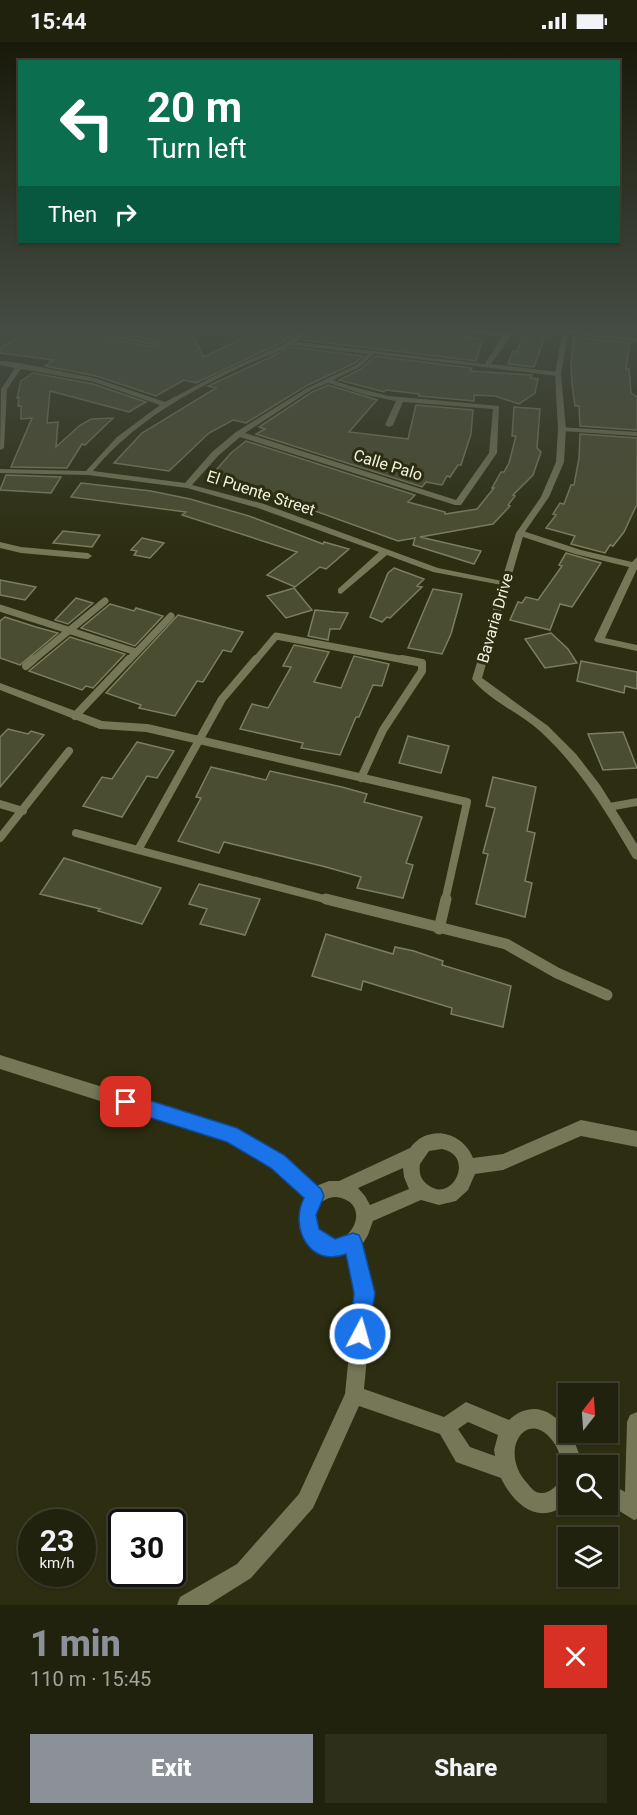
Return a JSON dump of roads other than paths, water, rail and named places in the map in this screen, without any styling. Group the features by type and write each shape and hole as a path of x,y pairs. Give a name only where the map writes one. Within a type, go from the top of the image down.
{"street":[{"path":"0,448 3,401"},
{"path":"156,401 168,405"},
{"path":"88,473 118,438 175,401"},
{"path":"187,486 215,454 239,434 293,401"},
{"path":"389,425 400,401"},
{"name":"Calle Palo","path":"239,434 458,503 493,453 497,407 413,401"},
{"name":"Bavaria Drive","path":"560,401 562,429 560,462 545,496 520,533 477,679 545,729 578,763 609,807 637,855"},
{"path":"562,429 637,434"},
{"name":"El Puente Street","path":"0,471 88,473 187,486 261,506 436,570 504,584"},
{"path":"520,533 578,552 635,562 599,640 637,648"},
{"path":"0,545 21,550 88,556"},
{"path":"341,591 385,552"},
{"path":"0,686 101,725"},
{"path":"609,807 637,802"},
{"path":"0,1062 231,1134 278,1161 315,1196"},
{"path":"466,1167 502,1162 581,1128 637,1139"},
{"path":"341,1188 357,1198 364,1216 363,1226 353,1242 335,1249 326,1247 311,1234 306,1214 315,1196 323,1190 341,1188 413,1155 425,1142 443,1140 459,1150 466,1167 464,1184 458,1191 441,1197 423,1191 412,1175 413,1155"},
{"path":"364,1216 423,1191"},
{"path":"188,1605 244,1571 306,1501 354,1395 364,1293 353,1242"},
{"path":"354,1395 446,1427 463,1455 507,1470"},
{"path":"446,1427 466,1412 511,1431"},
{"path":"558,1499 555,1502 532,1501 513,1484 507,1470 505,1449 511,1431 519,1423 530,1419 551,1425 568,1446 570,1455"},
{"path":"618,1499 634,1510 637,1422"}],"lane":[{"path":"26,666 105,601"},
{"path":"0,608 136,652"},
{"path":"75,716 171,616"},
{"path":"138,850 222,699 276,636 422,663 422,671 383,730 372,760 361,778"},
{"path":"101,725 147,729 198,739 467,802 439,929"},
{"path":"0,838 69,751"},
{"path":"0,804 23,811"},
{"path":"76,833 439,929 506,944 557,973 607,994"}]}
